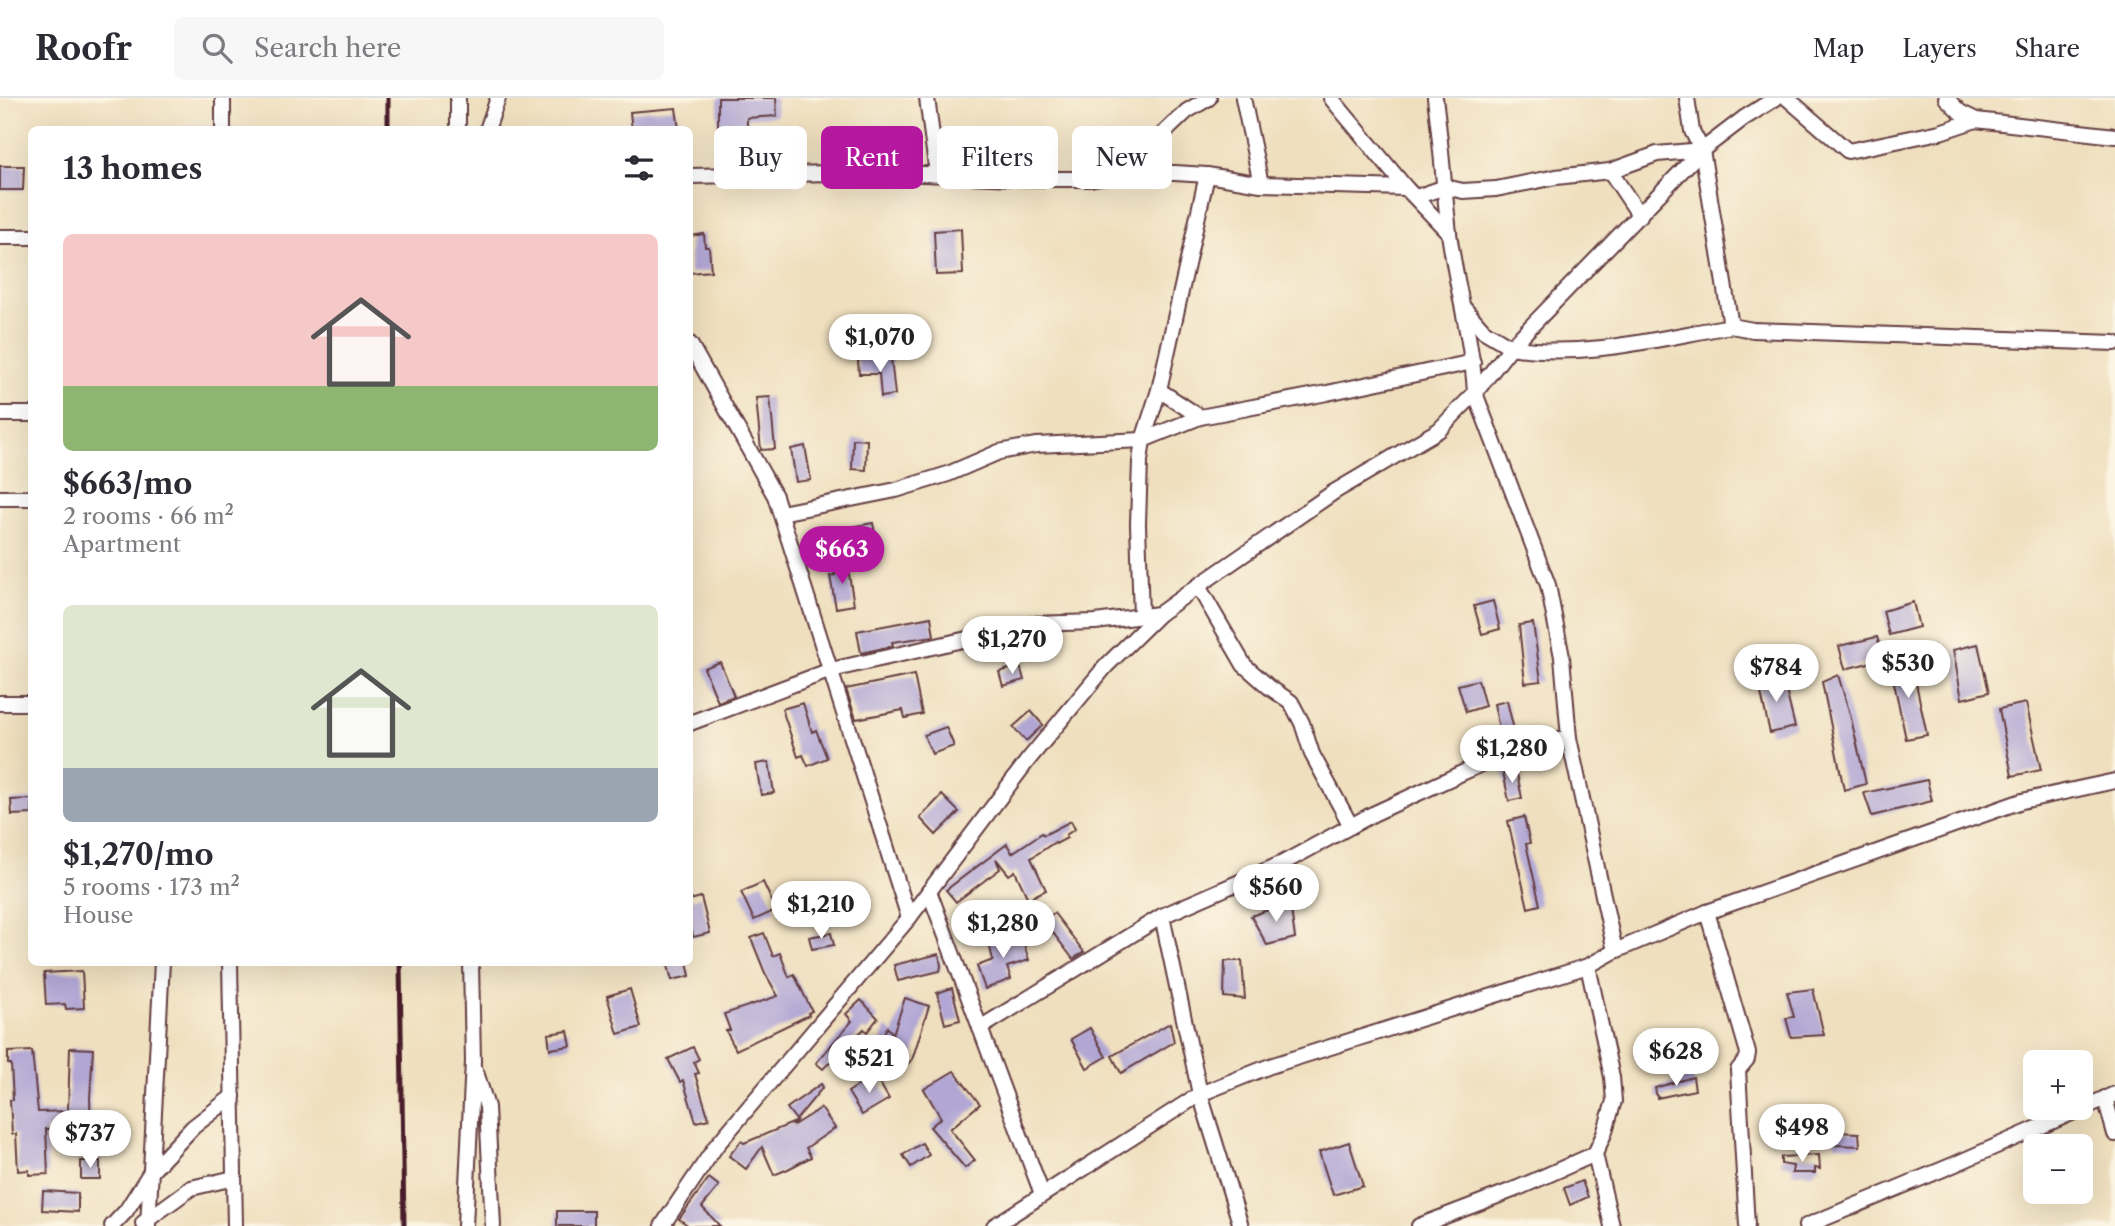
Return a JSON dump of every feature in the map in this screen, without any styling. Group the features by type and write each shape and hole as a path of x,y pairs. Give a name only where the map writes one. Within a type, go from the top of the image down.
{"street":[{"path":"223,98 223,126"},
{"path":"458,98 458,126"},
{"path":"489,126 498,98"},
{"path":"693,176 878,172 937,174 927,98"},
{"path":"1171,126 1187,111 1209,98"},
{"path":"1243,98 1261,184"},
{"path":"1331,98 1424,209 1449,233"},
{"path":"1435,98 1449,233 1473,362 1475,393 1548,585 1562,657 1569,738 1615,951"},
{"path":"1687,98 1692,131 1702,150 1731,326"},
{"path":"662,1226 716,1146 909,918 1036,750 1106,666 1159,614 1198,586 1334,492 1439,430 1475,393 1511,347 1640,216 1667,184 1702,150 1776,98"},
{"path":"1787,98 1848,151 1940,132 1976,120"},
{"path":"1946,98 1960,112 1976,120 2115,136"},
{"path":"1172,174 1208,175 1261,184 1411,193 1445,187 1463,191 1496,189 1556,177 1610,171 1657,155 1702,150"},
{"path":"1610,171 1640,216"},
{"path":"1141,616 1138,490 1143,440 1159,390 1208,175"},
{"path":"0,237 28,237"},
{"path":"1462,306 1484,331 1511,347 1541,352 1574,350 1731,326 1753,330 2115,343"},
{"path":"693,349 775,496 909,918"},
{"path":"781,513 896,490 948,474 999,452 1036,445 1143,440 1200,417 1473,362"},
{"path":"1159,390 1200,417"},
{"path":"0,414 28,414"},
{"path":"0,498 28,498"},
{"path":"1198,586 1244,665 1291,702 1298,713 1312,754 1351,826"},
{"path":"693,722 831,670 1033,624 1095,622 1159,614"},
{"path":"0,703 28,703"},
{"path":"980,1028 1162,916 1283,863 1351,826 1527,743 1569,738"},
{"path":"994,1226 1200,1094 1270,1066 1588,966 1615,951 1707,912 2022,801 2115,781"},
{"path":"929,891 1042,1194"},
{"path":"1707,912 1748,1053 1747,1059 1738,1070 1747,1226"},
{"path":"1162,916 1200,1094 1241,1226"},
{"path":"145,1223 162,966"},
{"path":"230,966 235,1226"},
{"path":"465,1226 473,1060 471,966"},
{"path":"1588,966 1612,1077 1614,1101 1595,1154 1612,1226"},
{"path":"473,1060 487,1107 493,1226"},
{"path":"112,1226 127,1211 150,1173 193,1127 233,1096"},
{"path":"1806,1226 2110,1096 2115,1134"},
{"path":"1419,1226 1518,1188 1595,1154"},
{"path":"468,1170 490,1186"},
{"path":"145,1223 191,1188 234,1178"}],"building":[{"path":"718,98 776,98 777,116 747,118 747,126 718,126"},
{"path":"676,108 678,126 632,126 630,112"},
{"path":"0,166 24,166 23,190 0,190"},
{"path":"961,229 963,274 936,275 934,231"},
{"path":"704,234 705,247 709,247 711,271 693,273 693,236"},
{"path":"891,358 895,395 881,397 879,374 859,374 858,360"},
{"path":"770,397 775,449 761,450 756,398"},
{"path":"853,439 867,440 866,470 852,469"},
{"path":"805,446 811,480 796,482 791,449"},
{"path":"873,523 876,539 841,544 838,529"},
{"path":"847,562 854,605 836,608 830,576 835,575 833,564"},
{"path":"1493,601 1500,629 1482,634 1474,606"},
{"path":"1913,602 1919,627 1889,635 1883,611"},
{"path":"931,617 934,636 892,642 893,646 861,653 857,631"},
{"path":"1533,623 1541,681 1525,683 1519,625"},
{"path":"1877,637 1884,659 1845,669 1839,646"},
{"path":"1978,644 1989,692 1962,699 1953,650"},
{"path":"1911,660 1927,735 1906,739 1890,664"},
{"path":"720,662 734,696 718,702 704,668"},
{"path":"1020,666 1024,680 1003,686 999,672"},
{"path":"1782,674 1795,727 1770,733 1758,680"},
{"path":"914,675 922,714 905,718 903,710 856,719 846,689"},
{"path":"1838,675 1866,784 1844,790 1822,682"},
{"path":"1478,680 1485,706 1466,712 1458,685"},
{"path":"1507,701 1514,730 1500,733 1494,704"},
{"path":"803,703 812,732 816,730 827,758 808,766 803,755 798,757 782,709"},
{"path":"2026,703 2041,770 2012,776 1999,709"},
{"path":"1031,711 1043,725 1026,741 1013,727"},
{"path":"946,727 954,746 932,754 924,735"},
{"path":"769,762 774,793 761,795 756,764"},
{"path":"1516,769 1522,798 1509,801 1503,772"},
{"path":"1927,780 1932,801 1872,816 1864,793"},
{"path":"942,795 959,812 936,835 920,818"},
{"path":"28,799 28,814 12,815 11,800"},
{"path":"1524,817 1530,843 1526,844 1540,905 1528,908 1508,821"},
{"path":"1071,821 1075,829 1066,835 1067,838 1056,844 1055,842 1031,858 1046,890 1028,899 1015,871 1009,875 996,859 1000,869 956,902 946,890 1007,844 1012,853 1042,833 1044,835"},
{"path":"763,882 776,910 754,920 741,892"},
{"path":"701,897 710,933 693,937 693,899"},
{"path":"1290,902 1295,938 1267,945 1251,916"},
{"path":"1054,913 1084,952 1073,959 1044,921"},
{"path":"764,933 773,956 780,953 789,977 794,974 812,1011 809,1015 736,1050 726,1031 730,1030 724,1014 778,996 751,938"},
{"path":"831,933 834,945 812,949 809,937"},
{"path":"1020,933 1029,960 1007,967 1011,979 985,989 977,966 993,960 989,943"},
{"path":"939,954 940,971 898,981 894,965"},
{"path":"1225,961 1242,961 1245,999 1224,997"},
{"path":"668,966 688,966 690,976 672,980"},
{"path":"82,971 84,1008 66,1009 65,1004 46,1005 44,973"},
{"path":"952,988 960,1020 945,1024 937,993"},
{"path":"630,989 641,1027 618,1034 607,996"},
{"path":"1813,989 1824,1035 1791,1037 1786,1018 1794,1017 1787,992"},
{"path":"905,998 929,1006 912,1060 902,1068 880,1042 887,1027 893,1034"},
{"path":"861,1000 878,1018 867,1032 864,1029 844,1048 850,1053 839,1068 831,1061 823,1069 816,1063 852,1021 846,1014"},
{"path":"1170,1023 1174,1042 1121,1073 1112,1056"},
{"path":"1090,1028 1106,1057 1087,1068 1071,1039"},
{"path":"568,1031 571,1046 550,1049 548,1034"},
{"path":"693,1047 699,1059 694,1062 699,1073 695,1074 709,1119 696,1122 683,1080 680,1082 668,1059"},
{"path":"70,1048 93,1049 91,1128 46,1129 48,1174 29,1175 29,1170 18,1171 16,1134 12,1134 10,1100 13,1100 8,1052 32,1051 38,1112 68,1111"},
{"path":"954,1071 980,1104 950,1129 975,1160 965,1168 930,1127 941,1118 924,1089"},
{"path":"875,1075 889,1099 862,1115 848,1092"},
{"path":"1693,1077 1695,1090 1657,1098 1655,1088"},
{"path":"821,1084 823,1087 796,1120 787,1108"},
{"path":"821,1108 835,1128 806,1148 811,1157 788,1169 774,1175 762,1147 746,1169 729,1156 741,1141 744,1143 795,1122 792,1126"},
{"path":"1833,1132 1859,1133 1860,1146 1835,1145"},
{"path":"1349,1142 1363,1186 1333,1195 1319,1152"},
{"path":"922,1143 929,1155 911,1167 903,1155"},
{"path":"1819,1155 1820,1169 1815,1168 1815,1173 1792,1173 1793,1166 1781,1164 1781,1157"},
{"path":"81,1161 100,1161 100,1179 81,1179"},
{"path":"709,1178 719,1186 702,1207 720,1226 689,1226 679,1219"},
{"path":"1582,1181 1588,1197 1570,1205 1564,1188"},
{"path":"43,1191 78,1193 78,1212 42,1210"},
{"path":"557,1211 594,1211 594,1226 557,1226"}],"railway":[{"path":"388,98 388,126"},
{"path":"400,966 404,1226"}]}
